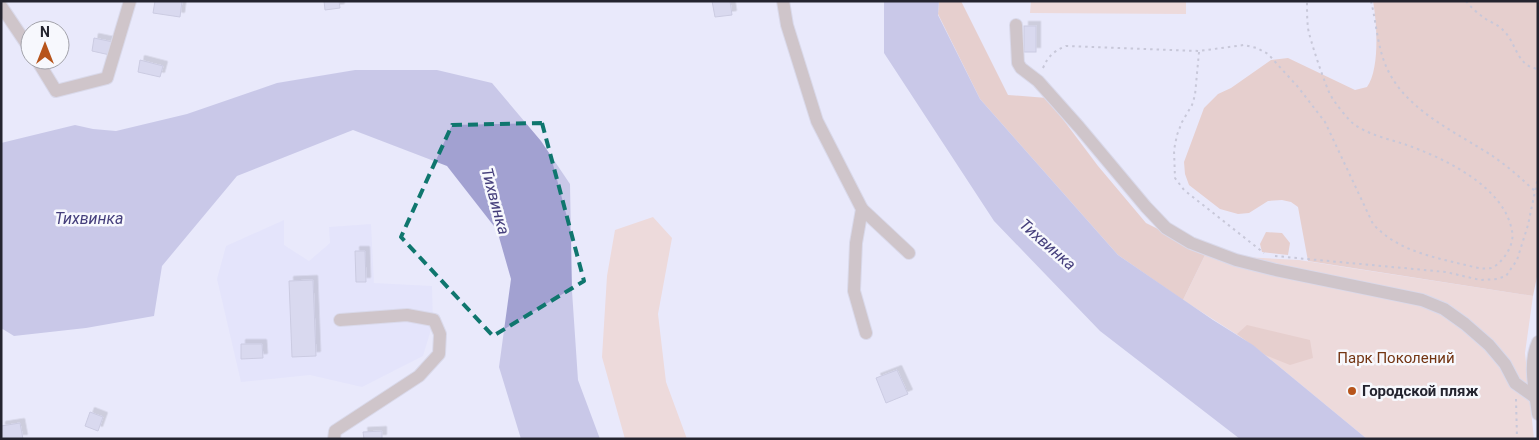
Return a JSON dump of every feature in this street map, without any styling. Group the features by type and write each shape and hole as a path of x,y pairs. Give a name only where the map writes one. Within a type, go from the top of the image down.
{"street":[{"path":"43,70 56,91 107,78 130,1"},
{"path":"783,1 787,26 817,121 862,209 909,253"},
{"path":"1,6 20,34"},
{"path":"1016,25 1018,63 1021,68 1038,81 1166,228 1191,243 1236,260 1422,300 1444,309 1489,345 1505,364 1515,383 1536,398"},
{"path":"862,209 856,243 854,291 866,333"},
{"path":"334,435 419,376 439,354 440,334 434,320 407,315 340,320"},
{"path":"1538,342 1534,351 1533,363 1538,414"}],"path":[{"path":"1038,81 1047,60 1055,51 1066,46 1199,51 1244,45 1257,48 1268,54 1298,87 1325,122 1373,224 1384,236 1425,255 1484,269 1493,267 1500,262 1508,253 1513,233 1503,208 1492,193 1465,173 1440,159 1405,144 1377,136 1354,125 1330,95 1308,29 1307,1"},
{"path":"1371,1 1384,61 1397,85 1429,117 1495,158 1523,179 1538,194"},
{"path":"1466,1 1484,18 1502,29 1511,40 1524,65 1538,69"},
{"path":"1199,51 1195,95 1177,135 1174,150 1175,178 1184,190 1266,256"},
{"path":"1274,256 1446,272 1480,280 1497,279 1506,276 1517,260 1528,226 1538,177"},
{"path":"1515,383 1517,439"}],"highlighted area":[{"path":"542,123 584,281 493,336 401,237 452,125"}],"shaded area":[{"path":"939,1 961,1 1008,95 1047,98 1098,166 1146,223 1206,253 1183,300 1118,255 980,99 938,14"},
{"path":"1373,1 1538,1 1538,272 1533,296 1308,261 1298,207 1291,202 1282,200 1268,201 1249,213 1238,214 1220,209 1189,185 1185,174 1184,162 1204,108 1218,94 1231,88 1271,60 1288,58 1355,90 1367,87 1376,58 1376,21"},
{"path":"284,220 284,245 309,261 330,243 329,227 371,224 374,283 432,286 433,323 423,356 362,387 310,375 241,382 217,279 226,246"},
{"path":"1266,232 1282,233 1290,243 1288,255 1262,252 1260,244"},
{"path":"1247,325 1310,340 1313,358 1290,365 1265,355 1237,334"}],"green space":[{"path":"1031,1 1186,1 1186,14 1030,13"},
{"path":"653,217 672,238 658,314 666,382 687,439 625,439 602,357 607,276 615,230"},
{"name":"Парк Поколений","path":"1206,253 1225,256 1299,260 1533,296 1525,353 1534,439 1367,439 1253,345 1183,300"}],"water":[{"name":"Тихвинка","path":"884,1 939,1 938,15 980,99 1118,255 1253,345 1367,439 1240,439 1100,331 994,221 884,53"},
{"name":"Тихвинка","path":"355,70 437,70 492,83 541,141 570,184 572,291 578,380 600,439 521,439 499,367 511,279 497,230 447,166 353,130 237,176 162,266 154,316 86,328 14,336 1,328 1,143 75,125 116,131 187,114 277,83"}],"building":[{"path":"155,1 182,1 180,17 153,13"},
{"path":"324,1 339,1 340,8 325,10"},
{"path":"712,1 730,1 732,15 715,17"},
{"path":"1024,26 1036,26 1036,52 1024,52"},
{"path":"94,38 113,42 110,55 92,51"},
{"path":"140,60 163,66 160,77 138,72"},
{"path":"355,251 365,251 366,282 356,282"},
{"path":"313,280 316,356 292,357 289,281"},
{"path":"241,344 262,344 263,358 241,359"},
{"path":"897,370 908,394 886,403 876,378"},
{"path":"90,412 103,417 98,431 85,426"},
{"path":"20,423 23,439 1,439 1,426"},
{"path":"382,431 382,439 364,439 363,432"}],"place":[{"name":"Городской пляж","path":"1352,391"}]}
